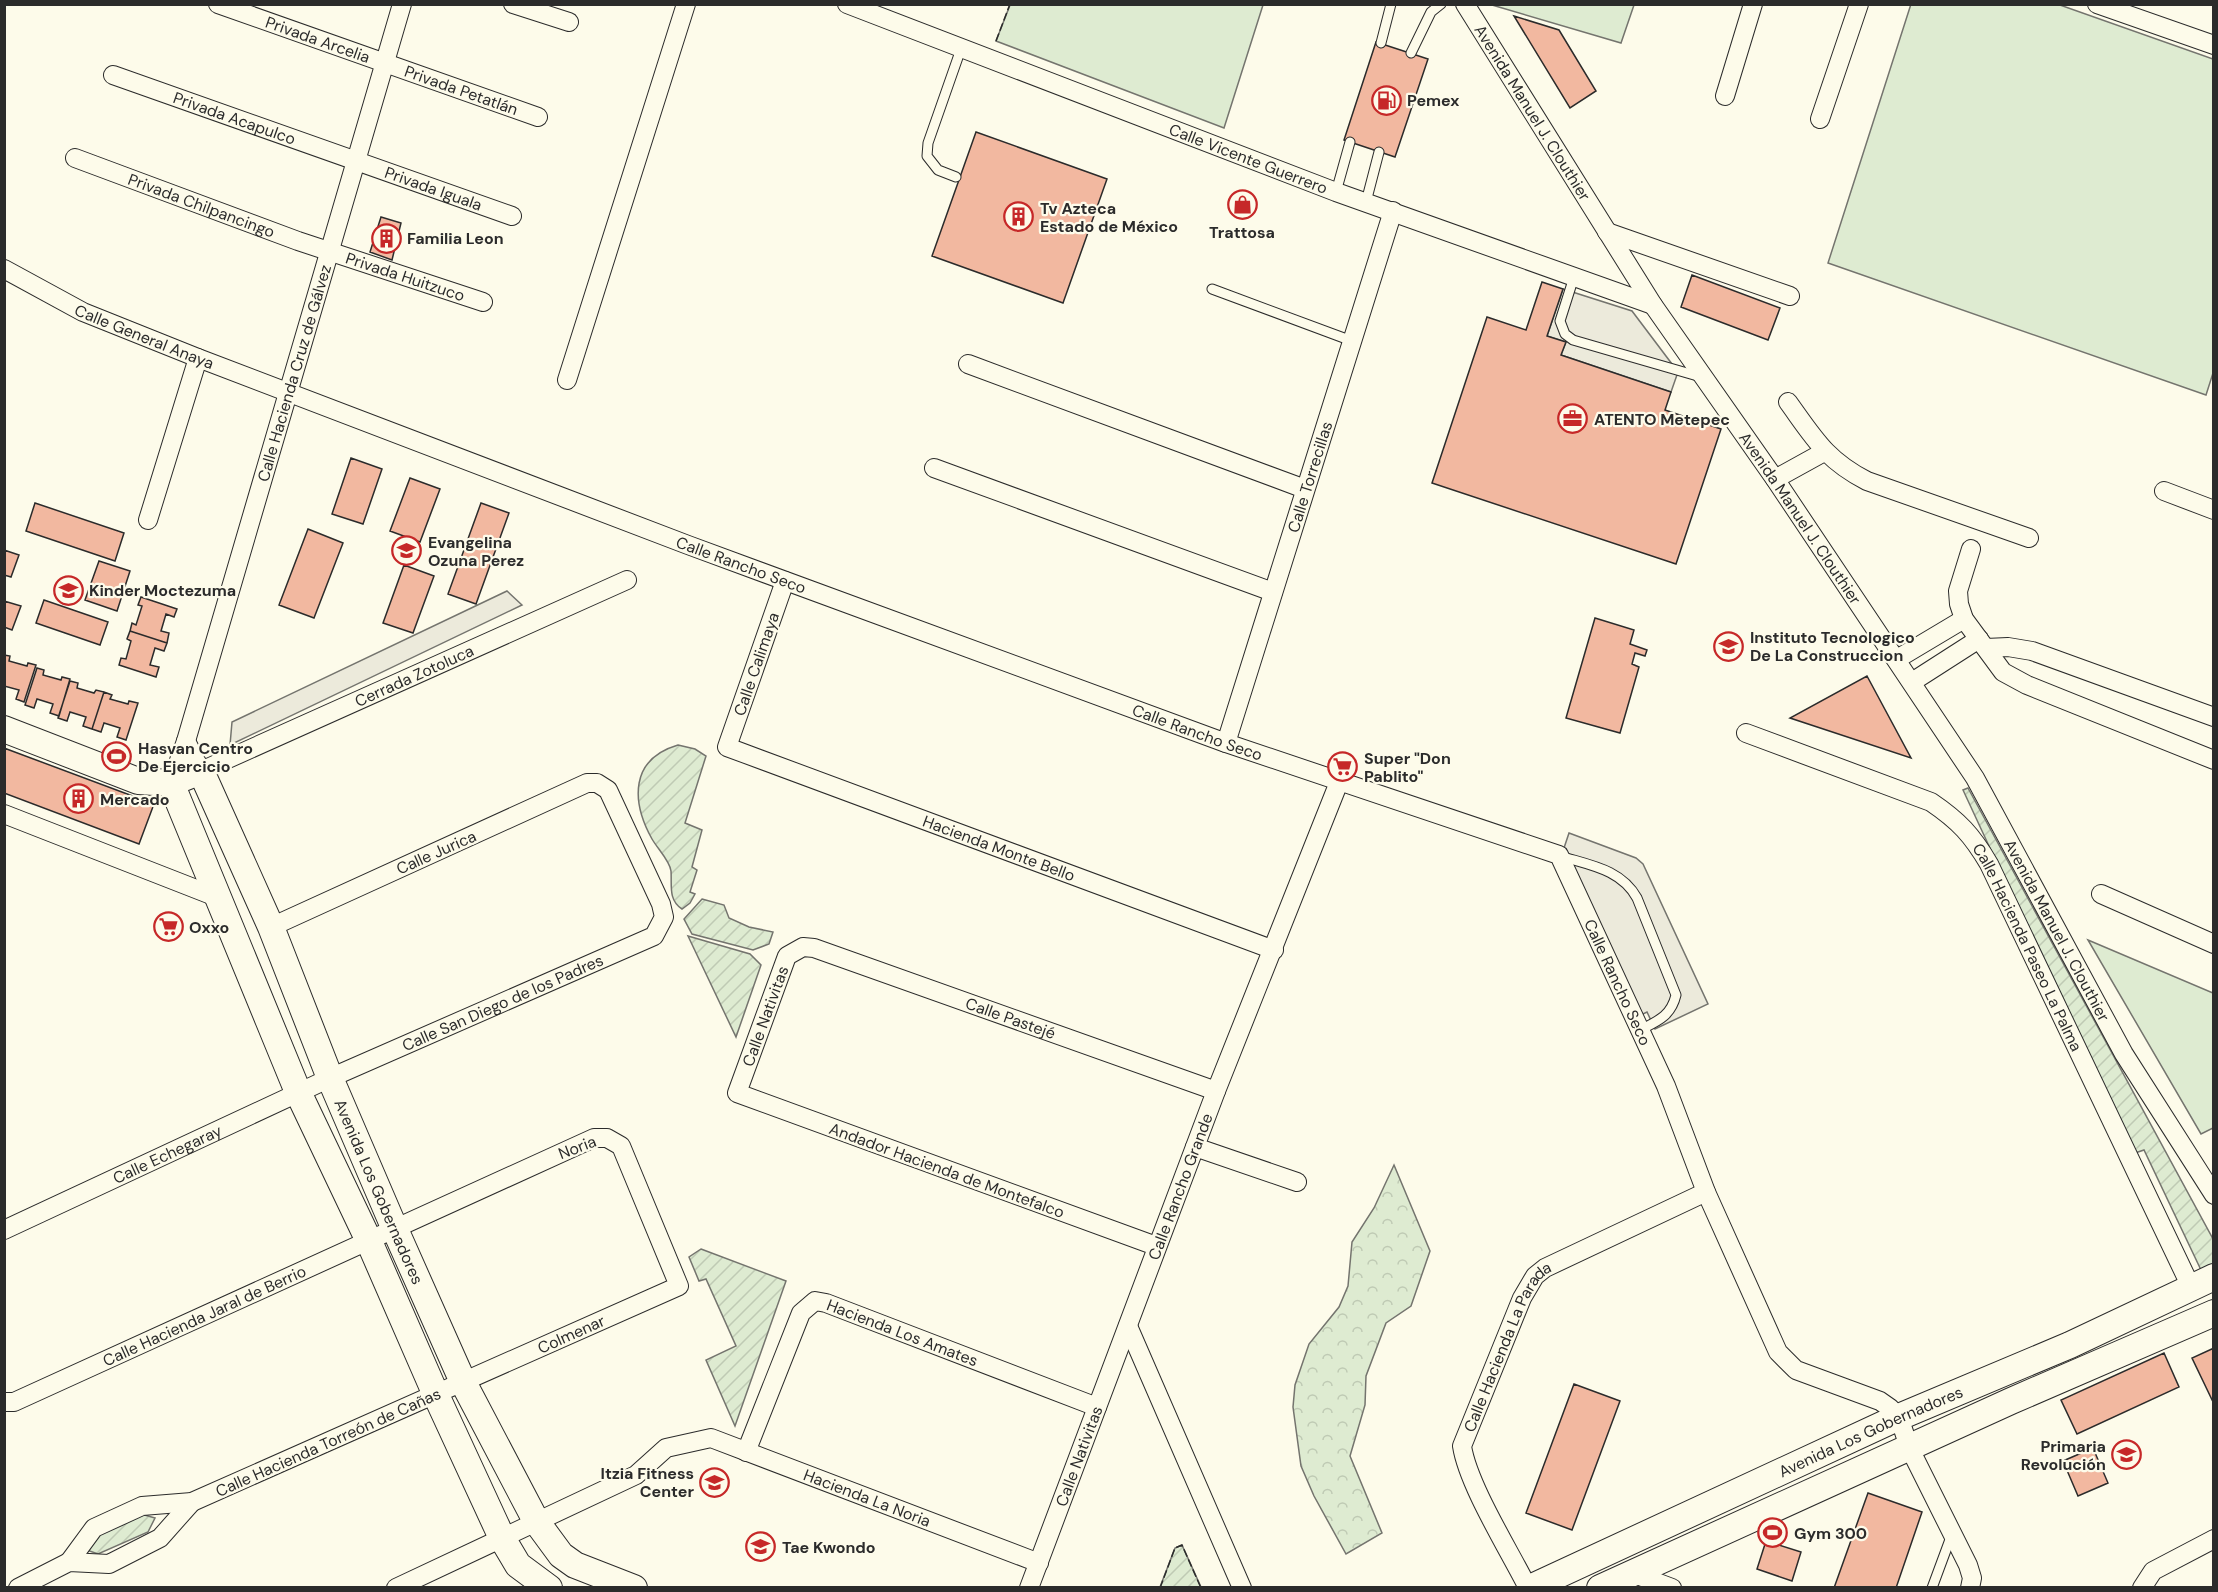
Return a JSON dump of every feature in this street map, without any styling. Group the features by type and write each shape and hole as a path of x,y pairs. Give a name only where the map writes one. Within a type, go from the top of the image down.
{"street":[{"name":"Privada Arcelia","path":"218,4 384,63"},
{"name":"Calle Hacienda Cruz de Gálvez","path":"171,783 186,741 290,393 329,251 402,4"},
{"path":"513,4 569,22"},
{"path":"567,380 686,4"},
{"name":"Calle Vicente Guerrero","path":"847,4 962,46 1336,192 1653,305"},
{"name":"Avenida Manuel J. Clouthier","path":"1465,4 1653,305 1898,659 1975,778 2124,1054 2214,1195"},
{"path":"1725,96 1753,4"},
{"path":"1820,119 1859,4"},
{"path":"2097,4 2214,45"},
{"name":"Privada Petatlán","path":"384,63 538,117"},
{"name":"Privada Acapulco","path":"112,75 357,160"},
{"name":"Privada Chilpancingo","path":"75,158 329,251"},
{"name":"Privada Iguala","path":"357,160 512,216"},
{"name":"Calle Torrecillas","path":"1226,743 1393,211"},
{"path":"1607,232 1790,296"},
{"name":"Privada Huitzuco","path":"329,251 483,302"},
{"name":"Calle General Anaya","path":"4,269 83,312 290,393"},
{"path":"148,520 198,358"},
{"path":"968,364 1305,489"},
{"name":"Calle Rancho Seco","path":"290,393 1226,743 1559,855 1666,1086 1706,1192 1778,1352 1796,1370 1880,1401 1899,1417"},
{"path":"1788,402 1824,452 1844,469 1867,480 2029,538"},
{"path":"1775,479 1824,452"},
{"path":"933,468 1273,592"},
{"path":"2164,490 2214,510"},
{"path":"1971,549 1958,591 1959,604 1964,619 2003,672 2027,685 2214,760"},
{"name":"Cerrada Zotoluca","path":"201,771 627,580"},
{"name":"Calle Calimaya","path":"727,747 785,580"},
{"path":"1898,659 1964,619"},
{"path":"1912,682 1982,643 2032,651 2214,717"},
{"path":"4,729 138,781 171,783 201,771 186,741"},
{"name":"Calle Hacienda Paseo La Palma","path":"1746,733 1931,802 1958,820 1974,838 2202,1281"},
{"name":"Hacienda Monte Bello","path":"727,747 1274,950"},
{"name":"Avenida Los Gobernadores","path":"201,771 271,927 330,1078 463,1382 536,1521 561,1555 575,1565 634,1587"},
{"name":"Calle Rancho Grande","path":"1128,1326 1156,1246 1339,782"},
{"name":"Avenida Los Gobernadores","path":"171,783 298,1092 368,1239 502,1538 518,1565 542,1586"},
{"name":"Calle Jurica","path":"271,927 587,783 603,785 608,790 661,904 664,917"},
{"path":"4,814 219,898"},
{"path":"2101,894 2214,944"},
{"name":"Calle San Diego de los Padres","path":"330,1078 654,936 664,917"},
{"name":"Calle Pastejé","path":"803,947 814,948 1216,1092"},
{"name":"Calle Nativitas","path":"737,1093 787,956 803,947"},
{"name":"Calle Echegaray","path":"4,1230 330,1078"},
{"name":"Andador Hacienda de Montefalco","path":"737,1093 1156,1246"},
{"name":"Noria","path":"394,1227 594,1138 607,1138 621,1146 679,1286"},
{"path":"1195,1147 1298,1182"},
{"name":"Calle Hacienda La Parada","path":"1529,1587 1477,1488 1464,1458 1462,1446 1522,1298 1535,1276 1545,1268 1706,1192"},
{"name":"Calle Hacienda Jaral de Berrio","path":"8,1406 394,1227"},
{"name":"Avenida Los Gobernadores","path":"1529,1587 1899,1417 2070,1344 2202,1281"},
{"name":"Colmenar","path":"463,1382 679,1286"},
{"name":"Hacienda Los Amates","path":"746,1452 801,1313 815,1301 826,1303 1097,1407"},
{"name":"Avenida Los Gobernadores","path":"1600,1587 1909,1447 2214,1313"},
{"path":"1128,1326 1242,1587"},
{"name":"Calle Nativitas","path":"1029,1587 1128,1326"},
{"name":"Calle Hacienda Torreón de Cañas","path":"69,1563 94,1528 142,1506 192,1502 463,1382"},
{"path":"1899,1417 1909,1447 1968,1565 1972,1578 1970,1587"},
{"name":"Hacienda La Noria","path":"396,1587 636,1475 666,1448 711,1438 1039,1563"},
{"name":"Calle Hacienda Torreón de Cañas","path":"18,1587 69,1563 109,1564 160,1538 192,1502"},
{"path":"2142,1587 2153,1571 2214,1539"},
{"path":"1632,1573 1672,1587"}],"lane":[{"path":"1381,43 1391,4"},
{"path":"1411,53 1429,8 1441,4"},
{"path":"956,177 938,170 927,156 928,142 962,46"},
{"path":"1336,192 1350,142"},
{"path":"1366,202 1379,152"},
{"path":"1574,277 1560,321 1565,334 1573,340 1703,377"},
{"path":"1212,289 1352,341"},
{"path":"1559,855 1620,877 1630,886 1637,898 1676,995 1673,1007 1666,1017 1640,1030"},
{"path":"1932,1587 1953,1532"}],"green space":[{"path":"1010,4 1263,5 1224,128 996,41"},
{"path":"1911,4 2060,5 2213,59 2214,370 2206,395 1828,263"},
{"path":"1492,5 1634,5 1621,43"},
{"path":"678,745 695,749 706,756 685,823 702,830 692,867 697,870 690,892 695,894 690,903 682,909 673,897 670,867 645,825 638,796 643,771 651,760"},
{"path":"1968,788 2213,1239 2213,1264 2201,1270 2144,1150 2132,1154 1963,790"},
{"path":"702,899 724,905 729,918 749,927 773,932 769,944 753,950 692,934 684,919"},
{"path":"688,936 750,954 761,965 736,1037"},
{"path":"2088,940 2213,993 2213,1128 2201,1134"},
{"path":"1394,1165 1430,1251 1411,1306 1386,1323 1366,1376 1365,1405 1350,1456 1382,1533 1346,1554 1314,1496 1301,1466 1293,1407 1295,1385 1309,1344 1339,1307 1348,1286 1352,1242 1374,1208"},
{"path":"701,1249 786,1281 735,1426 706,1360 736,1346 706,1279 699,1281 689,1257"},
{"path":"141,1514 155,1518 148,1532 98,1554 84,1549 94,1534"},
{"path":"1182,1545 1201,1587 1160,1587 1175,1548"}],"shaded area":[{"path":"1563,289 1632,311 1678,372 1671,392 1561,355 1566,342 1547,336"},
{"path":"507,591 522,605 230,745 232,722"},
{"path":"1569,833 1636,858 1643,864 1708,1004 1655,1029 1647,1012 1641,1015 1564,848"}],"building":[{"path":"1514,16 1559,30 1596,91 1570,108"},
{"name":"Pemex","path":"1376,42 1428,59 1395,157 1344,140"},
{"name":"Tv Azteca Estado de México","path":"976,132 1107,179 1063,303 932,256"},
{"name":"Familia Leon","path":"381,217 401,223 392,260 370,252"},
{"path":"1692,275 1780,308 1768,340 1681,307"},
{"name":"ATENTO Metepec","path":"1542,282 1563,289 1547,336 1566,342 1561,355 1671,392 1665,410 1721,429 1676,564 1432,483 1487,317 1526,330"},
{"path":"351,458 382,469 363,524 332,514"},
{"path":"410,478 440,489 420,542 390,531"},
{"path":"35,503 124,533 115,561 26,531"},
{"path":"481,503 509,513 476,604 448,594"},
{"path":"308,529 343,543 314,618 279,605"},
{"path":"4,550 19,555 11,577 4,575"},
{"path":"99,561 130,571 117,611 85,600"},
{"path":"404,565 434,576 413,633 383,623"},
{"path":"141,597 177,609 174,617 166,614 161,631 169,633 167,643 130,631 132,623 136,625 142,606 138,605"},
{"path":"44,600 108,622 100,645 36,623"},
{"path":"4,601 21,606 12,630 4,627"},
{"path":"1595,618 1634,630 1630,644 1647,650 1645,656 1635,653 1632,664 1639,667 1620,733 1566,718"},
{"path":"130,631 167,643 164,651 155,648 150,665 159,667 156,677 119,665 121,658 126,659 131,641 127,639"},
{"path":"4,655 10,656 9,661 27,666 28,663 36,665 24,702 16,699 19,690 4,686"},
{"path":"37,668 44,670 43,675 61,680 62,677 70,679 59,716 50,713 53,704 37,699 34,708 25,705"},
{"path":"1867,676 1911,758 1790,718"},
{"path":"70,681 78,683 77,688 94,693 96,690 104,692 92,729 83,726 86,717 70,712 67,721 58,718"},
{"path":"104,692 112,695 110,699 128,704 129,701 138,703 126,740 117,737 120,728 104,723 101,732 92,729"},
{"name":"Mercado","path":"4,748 154,804 139,844 4,793"},
{"path":"2214,1348 2214,1404 2192,1358"},
{"path":"2164,1353 2179,1387 2077,1434 2061,1400"},
{"path":"1574,1384 1620,1401 1572,1530 1526,1513"},
{"path":"2093,1448 2108,1483 2078,1496 2063,1461"},
{"path":"1868,1493 1922,1512 1896,1588 1834,1588"},
{"path":"1766,1541 1801,1552 1792,1581 1757,1569"}],"fence":[{"path":"996,41 1010,4"},
{"path":"1160,1588 1175,1548 1182,1545 1201,1588"}],"place":[{"name":"Pemex","path":"1386,100"},
{"name":"Trattosa","path":"1242,204"},
{"name":"Tv Azteca Estado de México","path":"1019,217"},
{"name":"Familia Leon","path":"386,238"},
{"name":"ATENTO Metepec","path":"1573,419"},
{"name":"Evangelina Ozuna Perez","path":"407,551"},
{"name":"Kinder Moctezuma","path":"68,590"},
{"name":"Instituto Tecnologico De La Construccion","path":"1729,646"},
{"name":"Hasvan Centro De Ejercicio","path":"117,757"},
{"name":"Super \"Don Pablito\"","path":"1343,767"},
{"name":"Mercado","path":"79,799"},
{"name":"Oxxo","path":"168,927"},
{"name":"Primaria Revolución","path":"2127,1455"},
{"name":"Itzia Fitness Center","path":"715,1482"},
{"name":"Gym 300","path":"1773,1533"},
{"name":"Tae Kwondo","path":"761,1547"}]}
